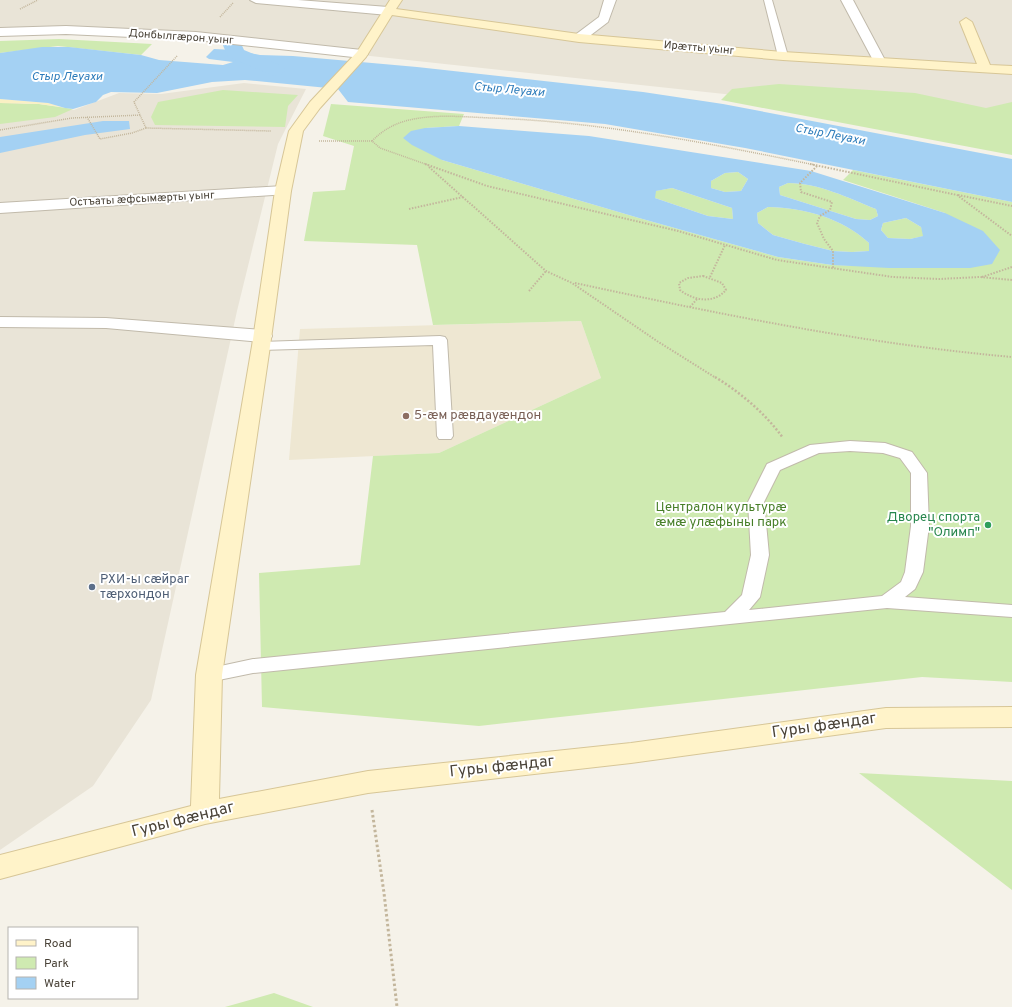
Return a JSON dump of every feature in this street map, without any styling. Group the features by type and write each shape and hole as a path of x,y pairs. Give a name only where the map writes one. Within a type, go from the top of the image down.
{"street":[{"path":"256,0 388,11"},
{"path":"205,814 208,675 262,341 283,191 295,136 316,105 362,54 396,0"},
{"path":"579,38 604,19 610,0"},
{"path":"847,0 880,62"},
{"name":"Ирæтты уынг","path":"388,11 579,38 783,56 1012,70"},
{"path":"966,22 985,68"},
{"name":"Донбылгæрон уынг","path":"0,32 66,30 196,36 362,54"},
{"name":"Остъаты æфсымæрты уынг","path":"0,208 283,191"},
{"path":"0,322 106,323 262,341"},
{"name":"Гуры фӕндаг","path":"0,867 205,814 368,782 631,753 886,718 1012,717"}],"lane":[{"path":"768,0 783,56"},
{"path":"262,341 440,340 446,436"},
{"path":"730,618 751,597 760,555 756,502 773,467 816,448 850,446 886,448 906,455 919,473 920,526 914,572 910,586 886,602"},
{"path":"208,675 253,666 886,602 1012,611"}],"path":[{"path":"146,128 134,102 196,36"},
{"path":"0,130 72,118 141,116"},
{"path":"372,141 383,130 402,122 434,116 460,116 625,129 1012,206"},
{"path":"86,117 100,139 132,133 146,128 372,141 380,148 487,186 678,231 777,260 894,277 939,279 980,277 1012,280"},
{"path":"427,165 546,270 572,283 657,341 720,380 744,398 776,428 797,456"},
{"path":"817,166 800,183 801,192 832,202 830,210 820,216 817,223 824,238 833,251 832,268"},
{"path":"957,195 1012,236"},
{"path":"409,209 463,196"},
{"path":"710,277 725,245"},
{"path":"980,277 1012,267"},
{"path":"529,291 546,270"},
{"path":"695,276 710,277 722,282 726,290 724,294 712,298 697,298 684,294 678,287 679,283 695,276"},
{"path":"572,283 689,308 935,350 1012,358"},
{"path":"689,308 697,298"},
{"path":"368,782 384,893 397,1007"}],"shaded area":[{"path":"0,0 1012,0 1012,129 928,116 100,27 0,34"},
{"path":"244,83 306,89 278,144 237,311 151,700 93,786 0,850 0,101 74,110 119,93 161,94"},
{"name":"5-æм рӕвдауӕндон","path":"581,321 601,378 439,453 289,460 300,329"}],"green space":[{"path":"59,39 152,44 141,55 58,46 0,53 0,41"},
{"path":"779,84 915,93 986,108 1012,102 1012,155 721,100 732,89"},
{"path":"223,90 298,95 288,106 285,127 155,125 151,117 158,102"},
{"path":"0,103 39,104 73,109 55,117 0,124"},
{"name":"Централон культурæ æмæ улæфыны парк","path":"331,104 464,114 459,126 425,128 442,160 778,257 832,265 941,268 945,213 843,180 853,170 1012,202 1012,682 922,677 479,726 262,707 259,573 360,565 373,456 439,453 601,378 581,321 433,325 417,245 304,241 313,192 345,190 354,146 323,136"},
{"path":"738,172 748,179 741,191 725,192 711,188 711,181 725,173"},
{"path":"788,183 822,188 833,192 876,209 878,216 870,220 856,219 780,195 779,187"},
{"path":"672,188 732,208 733,219 708,216 655,198 655,191"},
{"path":"768,207 809,212 835,221 858,234 869,243 869,251 833,251 773,235 758,223 757,213"},
{"path":"906,218 921,227 924,236 910,239 888,238 881,230 883,223"},
{"path":"859,773 1012,781 1012,890"},
{"path":"274,993 313,1007 225,1007"}],"sand":[{"path":"0,99 48,103 62,107 39,104 0,103"}],"water":[{"name":"Стыр Леуахи","path":"42,47 69,47 141,55 159,60 223,65 233,62 209,59 206,57 214,49 235,50 260,55 293,56 417,67 643,92 723,104 1012,159 1012,202 745,148 605,124 348,102 338,89 245,80 212,82 157,93 111,92 103,95 96,102 73,109 48,103 0,99 0,53"},
{"path":"103,121 129,121 130,129 85,135 0,153 0,137"},
{"path":"459,126 589,136 811,171 945,213 983,231 1000,250 992,264 970,268 889,268 832,265 778,257 442,160 412,145 403,138 411,131 425,128","holes":["738,172 748,179 741,191 725,192 711,188 711,181 725,173","788,183 822,188 876,209 878,216 870,220 856,219 780,195 779,187","672,188 732,208 733,219 708,216 655,198 656,191","768,207 809,212 835,221 858,234 869,243 869,251 833,251 805,244 773,235 758,223 757,213","906,218 921,227 923,236 910,239 888,238 881,230 883,223"]}],"waterway":[{"path":"232,43 235,53 275,70"}],"place":[{"name":"5-æм рӕвдауӕндон","path":"406,416"},
{"name":"Дворец спорта \"Олимп\"","path":"988,525"},
{"name":"РХИ-ы сæйраг тæрхондон","path":"92,587"}]}
